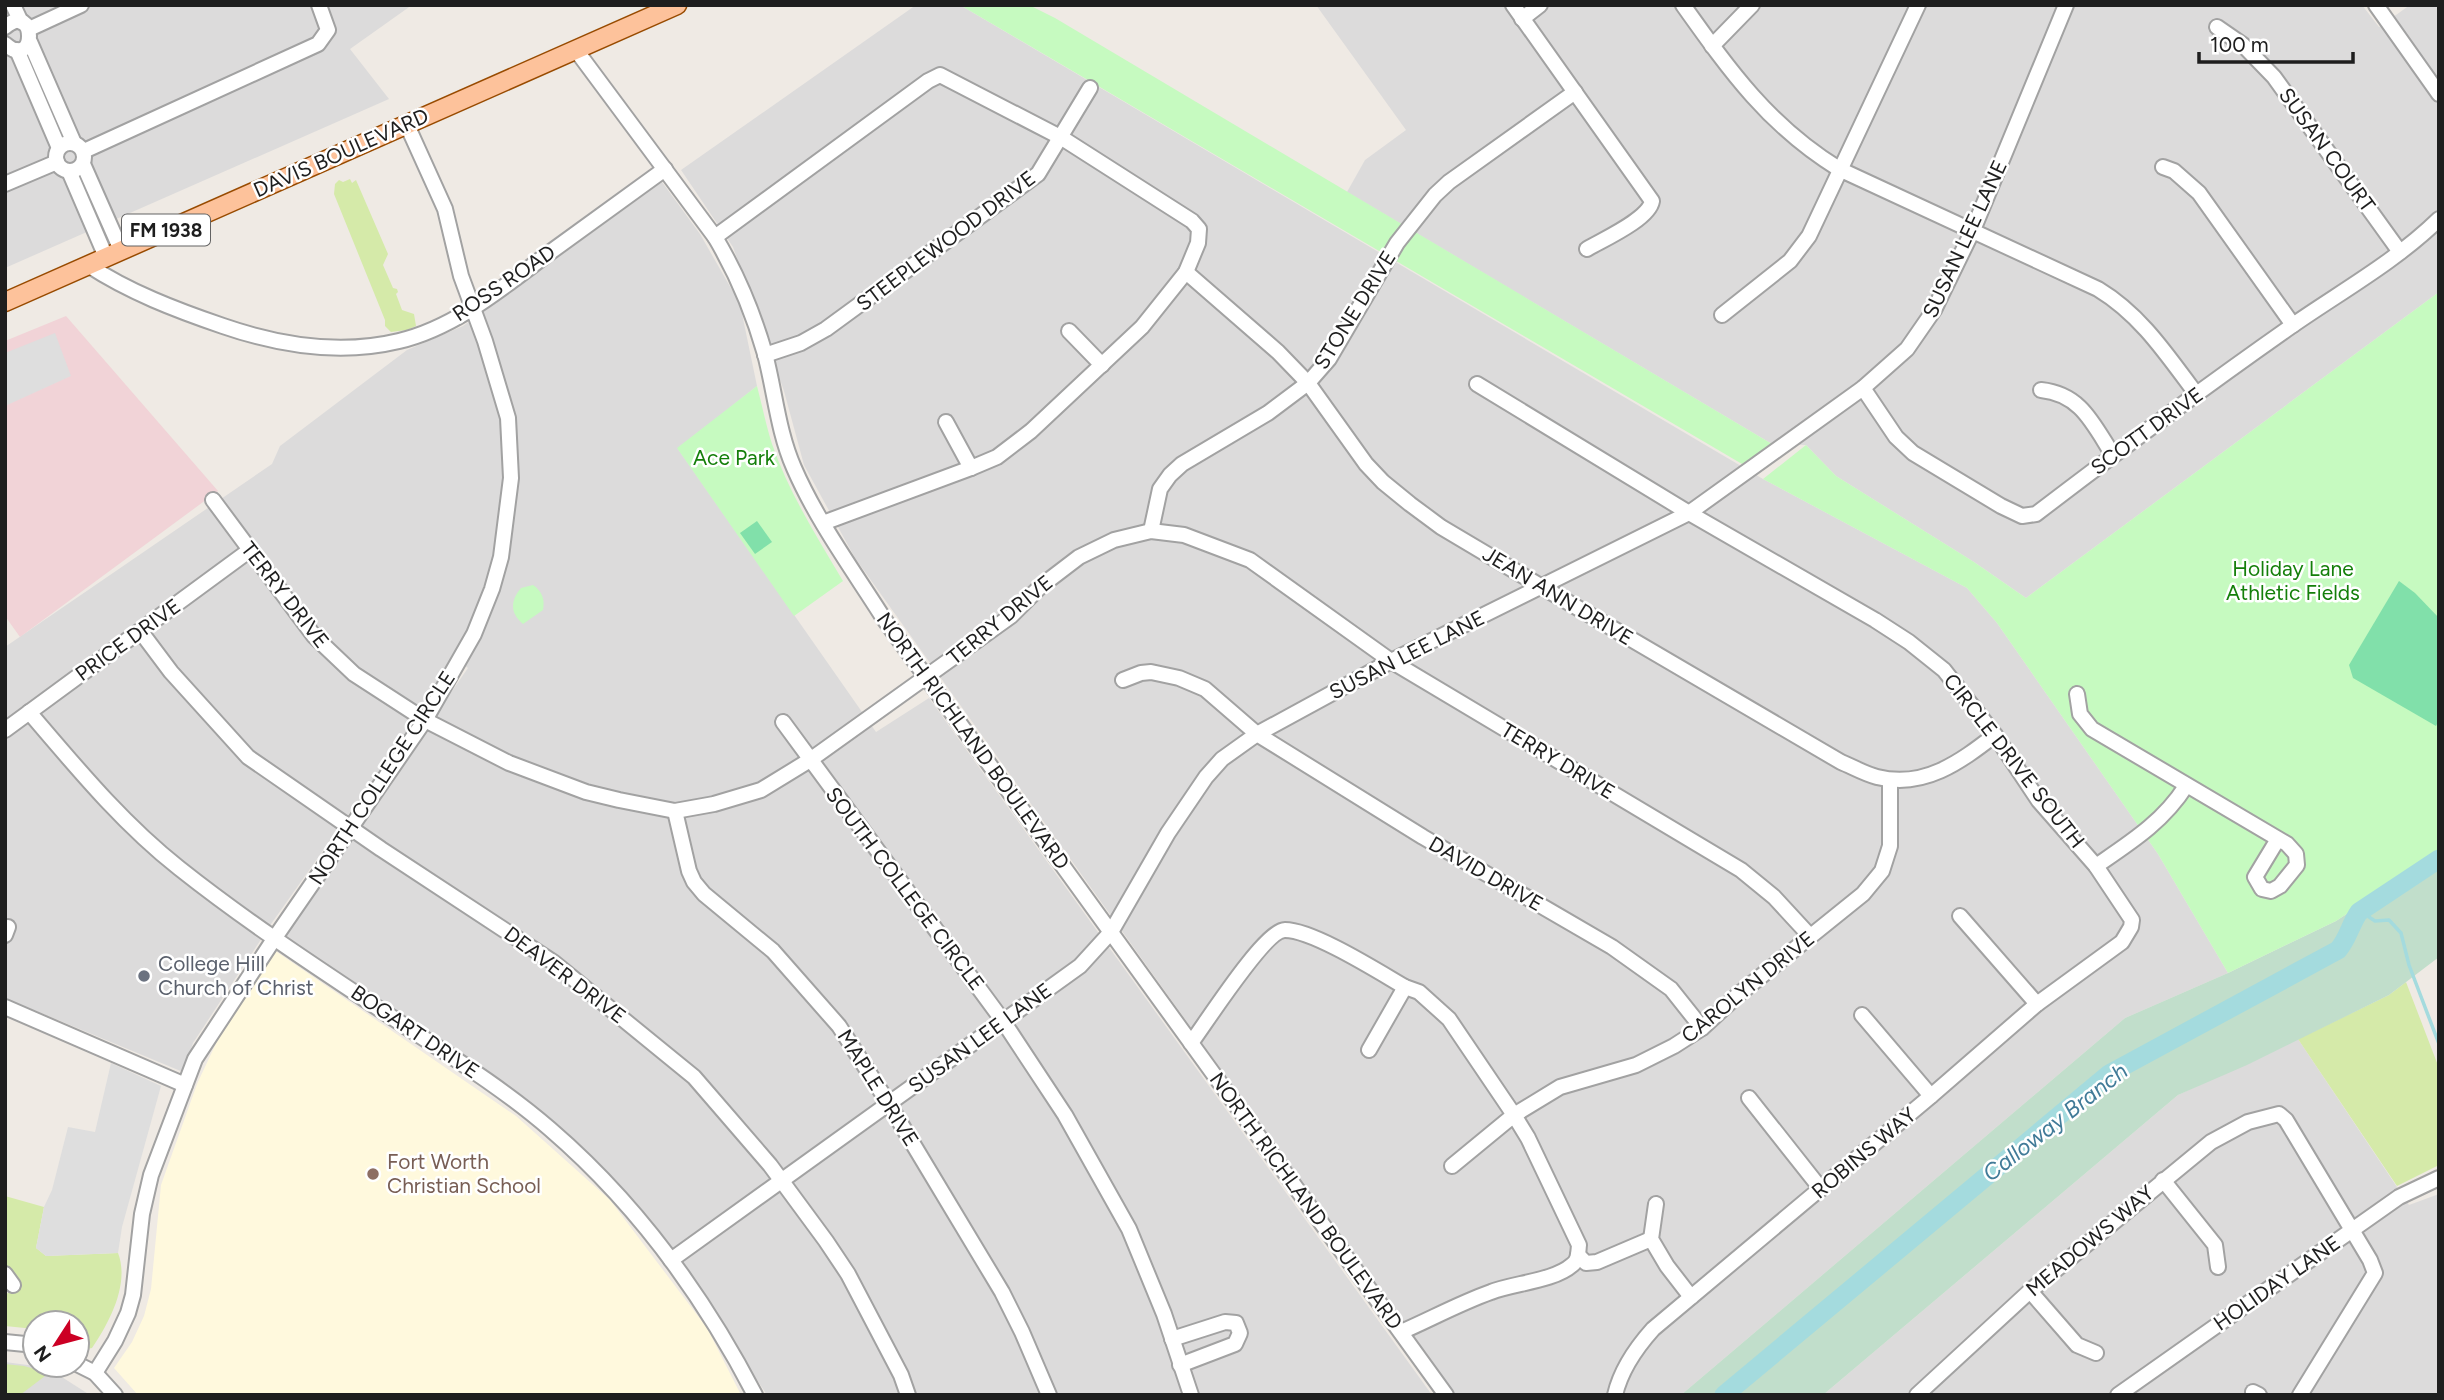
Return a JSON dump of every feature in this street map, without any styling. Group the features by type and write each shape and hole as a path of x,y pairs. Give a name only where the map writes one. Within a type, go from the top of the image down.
{"main road":[{"name":"DAVIS BOULEVARD","path":"5,302 576,50 656,9"}],"street":[{"path":"11,47 23,49 16,28 13,5"},
{"path":"16,28 81,5"},
{"path":"80,152 318,44 328,30 318,5"},
{"path":"1513,5 1652,201 1651,208 1643,217 1587,249"},
{"path":"1522,19 1540,5"},
{"path":"1683,5 1738,81 1781,128 1813,153 1839,169 2119,301 2148,329 2197,395"},
{"path":"1712,46 1752,5"},
{"path":"1722,315 1781,268 1802,248 1810,236 1839,169 1918,5"},
{"name":"SUSAN LEE LANE","path":"671,1260 1080,966 1111,932 1168,833 1206,777 1222,759 1257,734 1391,661 1689,513 1863,388 1907,349 1924,326 1973,230 2066,5"},
{"path":"2382,7 2439,94"},
{"name":"SUSAN COURT","path":"2217,27 2243,45 2274,76 2400,252"},
{"path":"16,28 80,152 114,253"},
{"path":"11,47 62,160 114,253"},
{"name":"NORTH RICHLAND BOULEVARD","path":"576,50 715,237 745,292 765,355 778,418 793,467 823,523 884,619 1446,1395"},
{"path":"715,237 928,81 940,75 1062,138 1192,221 1199,229 1198,243 1186,272 1142,327 1031,431 997,457 823,523"},
{"name":"STEEPLEWOOD DRIVE","path":"765,355 801,343 826,330 1038,174 1090,88"},
{"name":"STONE DRIVE","path":"1152,531 1160,489 1170,475 1182,464 1268,413 1308,383 1342,338 1397,243 1435,195 1449,182 1574,92"},
{"name":"NORTH COLLEGE CIRCLE","path":"95,1373 115,1341 128,1312 133,1295 137,1247 151,1175 195,1059 425,720 474,634 492,589 506,527 511,478 508,418 474,307 461,275 445,209 407,125"},
{"path":"62,160 66,143 80,152"},
{"path":"62,160 79,169 80,152"},
{"path":"5,184 62,160"},
{"path":"2163,167 2174,172 2199,193 2292,326"},
{"name":"ROSS ROAD","path":"88,265 170,307 258,338 321,348 370,346 400,341 435,328 474,307 665,169"},
{"name":"SCOTT DRIVE","path":"1863,388 1889,427 1913,453 2001,506 2022,516 2036,514 2292,326 2400,252 2439,219"},
{"name":"JEAN ANN DRIVE","path":"1186,272 1278,352 1308,383 1366,464 1383,482 1441,527 1841,762 1873,776 1906,780 1935,774 1951,767 1995,734"},
{"path":"1069,331 1102,365"},
{"name":"CIRCLE DRIVE SOUTH","path":"1477,384 1909,642 1944,670 1995,734 2039,801 2096,866 2132,919 2131,927"},
{"path":"2041,390 2055,391 2077,404 2113,455"},
{"path":"946,422 971,468"},
{"name":"TERRY DRIVE","path":"213,500 314,636 343,666 425,720 509,763 586,792 675,811 714,804 761,790 810,760 1012,616 1041,586 1079,556 1114,540 1152,531 1184,535 1250,560 1391,661 1741,870 1774,897 1810,936"},
{"name":"PRICE DRIVE","path":"5,730 250,550"},
{"name":"DEAVER DRIVE","path":"141,632 172,672 248,757 553,962 694,1077 781,1180 848,1274 901,1375 908,1395"},
{"name":"DAVID DRIVE","path":"1123,680 1151,672 1205,689 1257,734 1423,837 1612,947 1671,989 1702,1028"},
{"path":"2077,694 2080,714 2092,729 2278,839"},
{"name":"BOGART DRIVE","path":"29,712 126,822 177,867 274,939 495,1086 550,1129 618,1195 671,1260 728,1342 755,1395"},
{"name":"SOUTH COLLEGE CIRCLE","path":"783,722 1003,1021 1065,1115 1129,1229 1191,1395"},
{"name":"CAROLYN DRIVE","path":"1452,1166 1514,1115 1560,1087 1636,1065 1702,1028 1863,894 1882,871 1890,846 1890,780"},
{"path":"2096,866 2139,838 2166,813 2186,786"},
{"name":"MAPLE DRIVE","path":"675,811 694,882 704,894 773,951 839,1026 1002,1292 1049,1395"},
{"path":"1960,916 2037,1004"},
{"name":"ROBINS WAY","path":"1615,1395 1618,1382 1637,1346 1653,1329 2037,1004 2122,942 2131,927"},
{"path":"1191,1043 1255,953 1269,937 1284,930 1298,932 1326,944 1419,992 1449,1019 1528,1138 1579,1245 1578,1255 1576,1262 1558,1273 1490,1292 1401,1332"},
{"path":"1369,1050 1405,987"},
{"path":"5,1007 185,1085"},
{"path":"1862,1014 1931,1096"},
{"path":"1749,1098 1821,1189"},
{"name":"MEADOWS WAY","path":"1924,1393 2030,1291 2163,1180 2227,1132 2248,1122 2279,1114 2286,1120 2352,1231"},
{"name":"HOLIDAY LANE","path":"2118,1395 2399,1197 2439,1178"},
{"path":"2163,1180 2215,1245 2218,1267"},
{"path":"1657,1204 1651,1239 1667,1266 1691,1297"},
{"path":"2300,1395 2375,1273 2352,1231"},
{"path":"1578,1255 1586,1263 1597,1262 1651,1239"},
{"path":"2030,1291 2077,1345 2096,1353"},
{"path":"1172,1339 1225,1322 1236,1324 1240,1333 1235,1344 1180,1365"},
{"path":"91,1371 115,1395"}],"shaded area":[{"path":"5,5 412,5 350,49 389,99 5,268"},
{"path":"916,5 960,5 1763,479 1967,588 1997,623 2158,854 2228,973 2125,1018 1681,1395 1454,1395 855,558 804,465 784,391 733,247 681,170"},
{"path":"1316,5 2362,5 2379,27 2410,5 2439,5 2439,292 2026,598 1974,562 1836,476 1806,445 1772,444 1347,192 1365,160 1406,130"},
{"path":"662,182 700,234 740,304 757,386 678,449 876,732 929,698 1432,1395 767,1395 660,1232 597,1163 500,1083 282,936 468,668 452,656 407,732 271,924 193,1043 183,1072 5,998 5,647 272,464 280,446 407,350 463,326"},
{"path":"66,316 218,491 20,637 5,616 5,341"},
{"path":"55,333 71,376 5,406 5,353"},
{"name":"Fort Worth Christian School","path":"274,950 516,1116 610,1200 707,1328 741,1395 138,1395 114,1368 132,1342 144,1316 151,1289 161,1185 197,1084 219,1037"},
{"path":"2298,1039 2409,1205 2439,1194 2439,1395 1823,1395 2178,1095"},
{"path":"111,1063 161,1086 122,1227 118,1253 46,1256 36,1248 44,1207 52,1190 68,1127 95,1132"},
{"path":"5,1362 21,1364 21,1379 65,1379 90,1395 5,1395"}],"green space":[{"path":"960,5 1029,5 1055,18 1772,444 1742,464"},
{"path":"350,179 352,183 356,180 388,254 383,265 393,288 397,289 396,294 402,310 414,314 416,326 407,330 391,332 385,326 385,320 334,194 335,184 339,180 343,182"},
{"name":"Holiday Lane Athletic Fields","path":"2439,292 2439,853 2336,921 2228,973 2158,854 1997,623 1967,588 1763,479 1806,445 1836,476 1974,562 2026,598"},
{"name":"Ace Park","path":"757,386 772,444 787,480 843,581 794,616 677,448"},
{"path":"757,521 772,542 755,554 740,533"},
{"path":"2399,581 2439,618 2439,720 2436,726 2353,678 2349,665"},
{"path":"533,585 542,596 543,610 523,624 516,616 513,602 521,588"},
{"path":"2439,853 2439,957 2389,995 2247,1065 2178,1095 1823,1395 1681,1395 2125,1018 2228,973 2336,921"},
{"path":"2406,982 2439,1068 2439,1165 2397,1186 2298,1039 2389,995"},
{"path":"5,1196 44,1207 36,1248 46,1256 118,1253 121,1265 120,1290 111,1315 92,1348 91,1309 21,1309 21,1328 5,1326 5,1295 20,1285 5,1265"},
{"path":"5,1364 21,1366 21,1379 41,1379 20,1395 5,1395"}],"waterway":[{"name":"Calloway Branch","path":"1724,1395 2109,1074 2338,950 2359,912 2439,859"},
{"path":"2367,907 2369,917 2375,921 2389,920 2401,933 2409,965 2439,1044"}],"place":[{"name":"College Hill Church of Christ","path":"144,976"},
{"name":"Fort Worth Christian School","path":"373,1174"}]}
